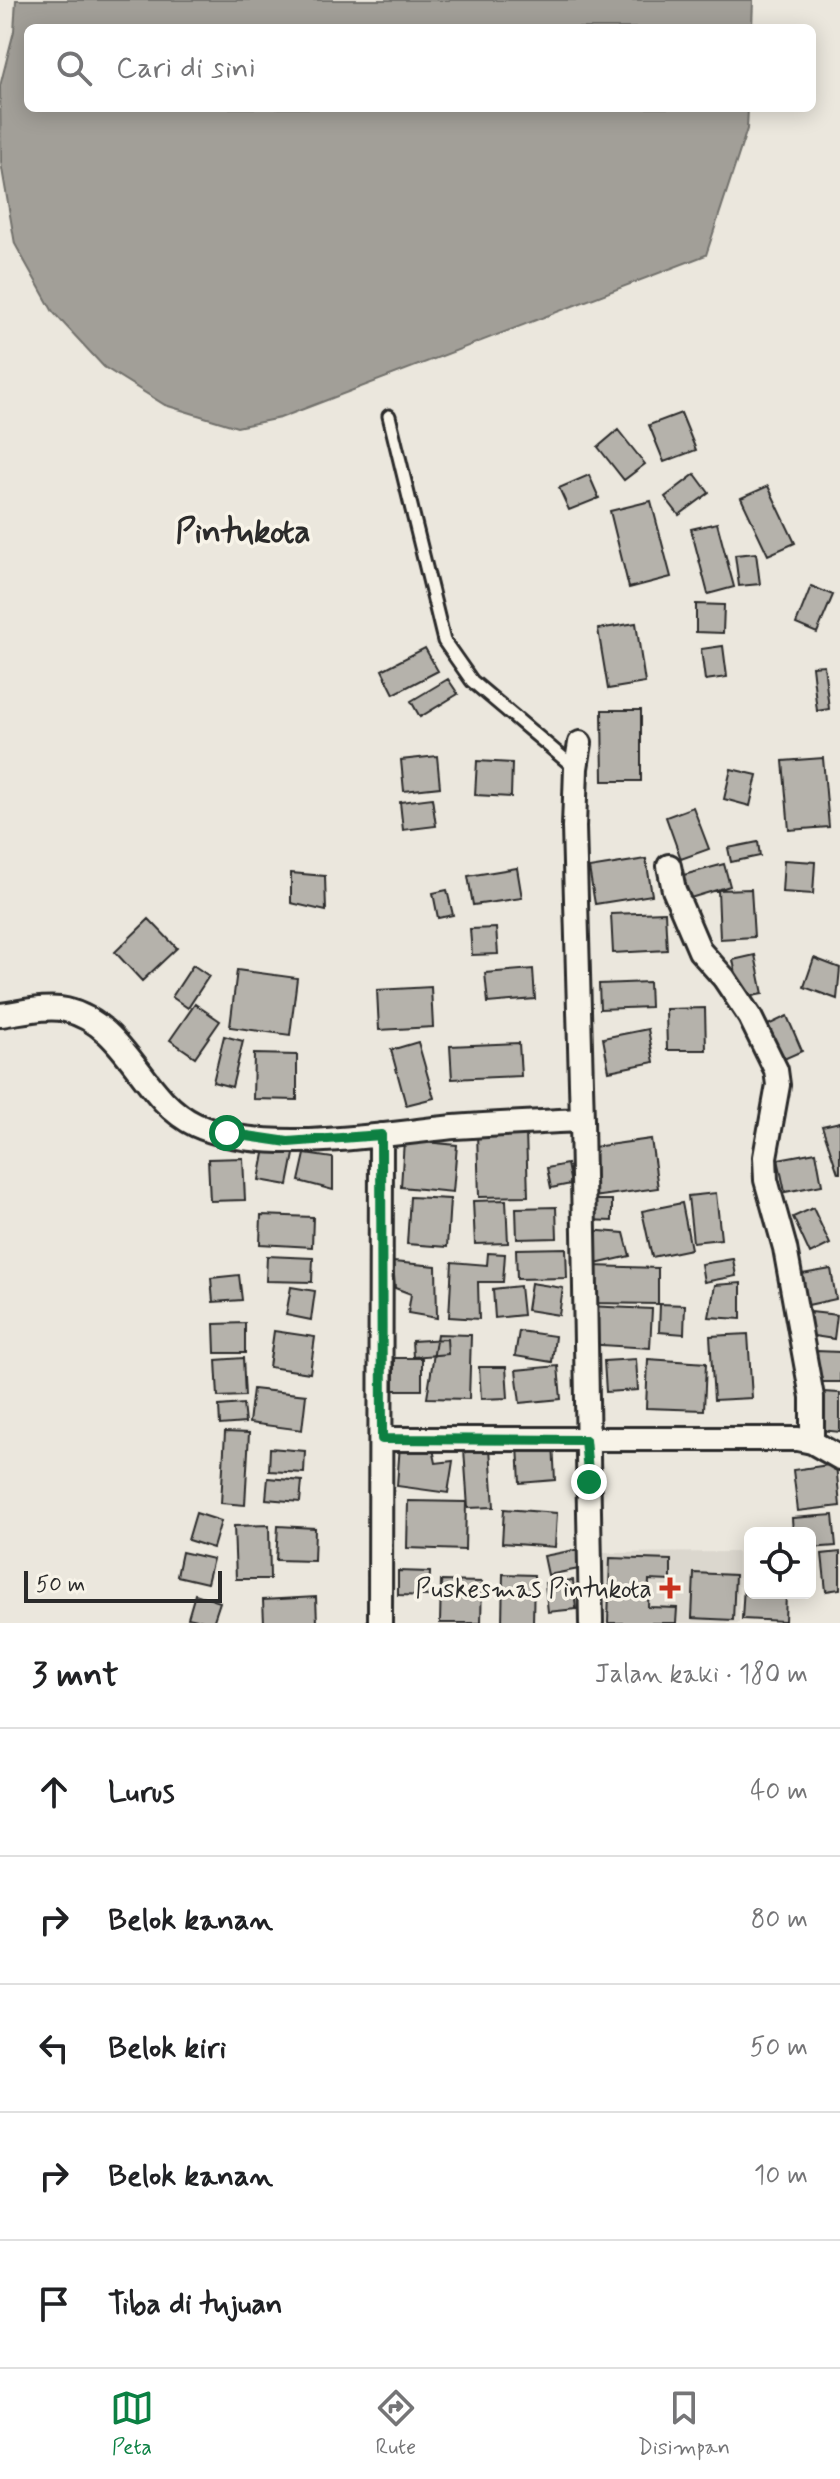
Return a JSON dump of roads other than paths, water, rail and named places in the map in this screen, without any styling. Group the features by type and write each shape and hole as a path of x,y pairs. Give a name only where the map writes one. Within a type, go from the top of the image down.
{"street":[{"path":"580,743 576,768 575,932 582,1120 585,1440 591,1623"},
{"path":"669,866 674,890 693,937 750,1017 776,1070 778,1085 765,1157 766,1180 785,1248 812,1397 812,1442"},
{"path":"0,1015 64,1009 89,1020 112,1036 160,1098 195,1124 288,1142 582,1120"},
{"path":"380,1623 381,1135"},
{"path":"382,1439 798,1439 812,1442 840,1458"}],"lane":[{"path":"389,416 444,641 472,681 576,768"}],"place":[{"name":"Puskesmas Pintukota","path":"670,1588"}],"district":[{"name":"Pintukota","path":"243,530"}]}
